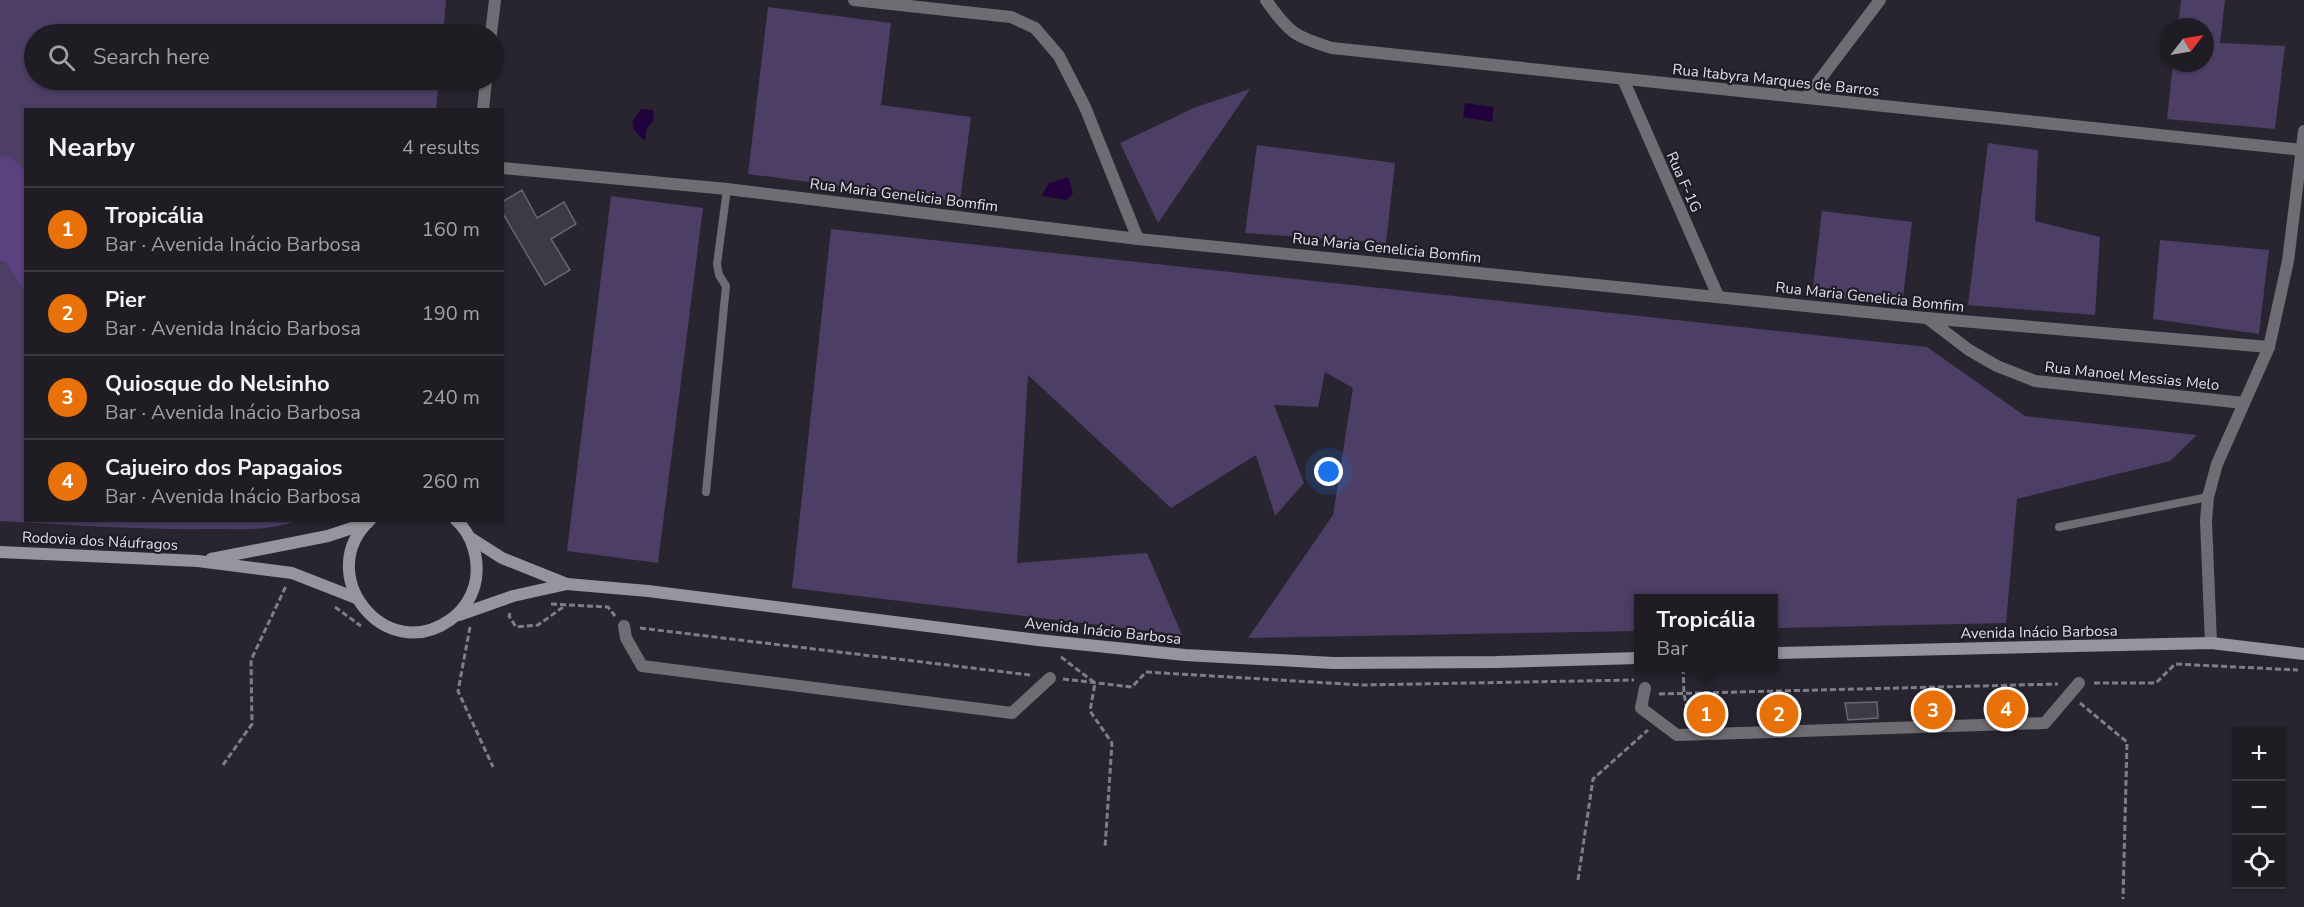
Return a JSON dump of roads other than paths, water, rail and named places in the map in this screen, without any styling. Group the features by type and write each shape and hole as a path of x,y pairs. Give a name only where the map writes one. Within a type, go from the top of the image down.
{"main road":[{"path":"198,561 328,536 368,522"},
{"path":"356,598 350,582 348,566 357,536 368,522"},
{"path":"457,615 468,602 476,578 476,553 469,537 458,522"},
{"name":"Avenida Inácio Barbosa","path":"469,537 502,558 567,584 648,591 1038,640 1185,654 1333,663 1634,658"},
{"name":"Rodovia dos Náufragos","path":"0,552 198,561"},
{"path":"198,561 292,573 356,598"},
{"name":"Avenida Inácio Barbosa","path":"356,598 366,612 379,622 394,630 411,633 428,631 443,625 457,615 513,596 567,584"},
{"name":"Avenida Inácio Barbosa","path":"1778,653 2211,643 2304,654"}],"street":[{"path":"492,24 495,0"},
{"path":"854,0 1011,17 1035,28 1059,56 1085,107 1138,239"},
{"name":"Rua Itabyra Marques de Barros","path":"1266,0 1281,22 1302,39 1332,48 2302,150"},
{"path":"1806,98 1880,0"},
{"name":"Rua F-1G","path":"1623,79 1718,297"},
{"path":"483,108 485,90"},
{"path":"2211,643 2206,521 2208,496 2217,464 2269,347 2288,261 2304,131"},
{"name":"Rua Maria Genelicia Bomfim","path":"504,168 727,189 1138,239 1926,318 2269,347"},
{"name":"Rua Manoel Messias Melo","path":"1926,318 1969,350 1997,366 2035,381 2244,403"},
{"path":"624,626 626,638 642,666 1012,713 1050,678"},
{"path":"1645,688 1641,708 1677,735 2045,723 2079,683"}],"lane":[{"path":"706,492 726,286 719,275 717,264 727,189"},
{"path":"2059,527 2208,496"}],"place":[{"name":"Cajueiro dos Papagaios","path":"2006,709"},
{"name":"Quiosque do Nelsinho","path":"1933,710"},
{"name":"Tropicália","path":"1706,714"},
{"name":"Pier","path":"1779,714"}]}
